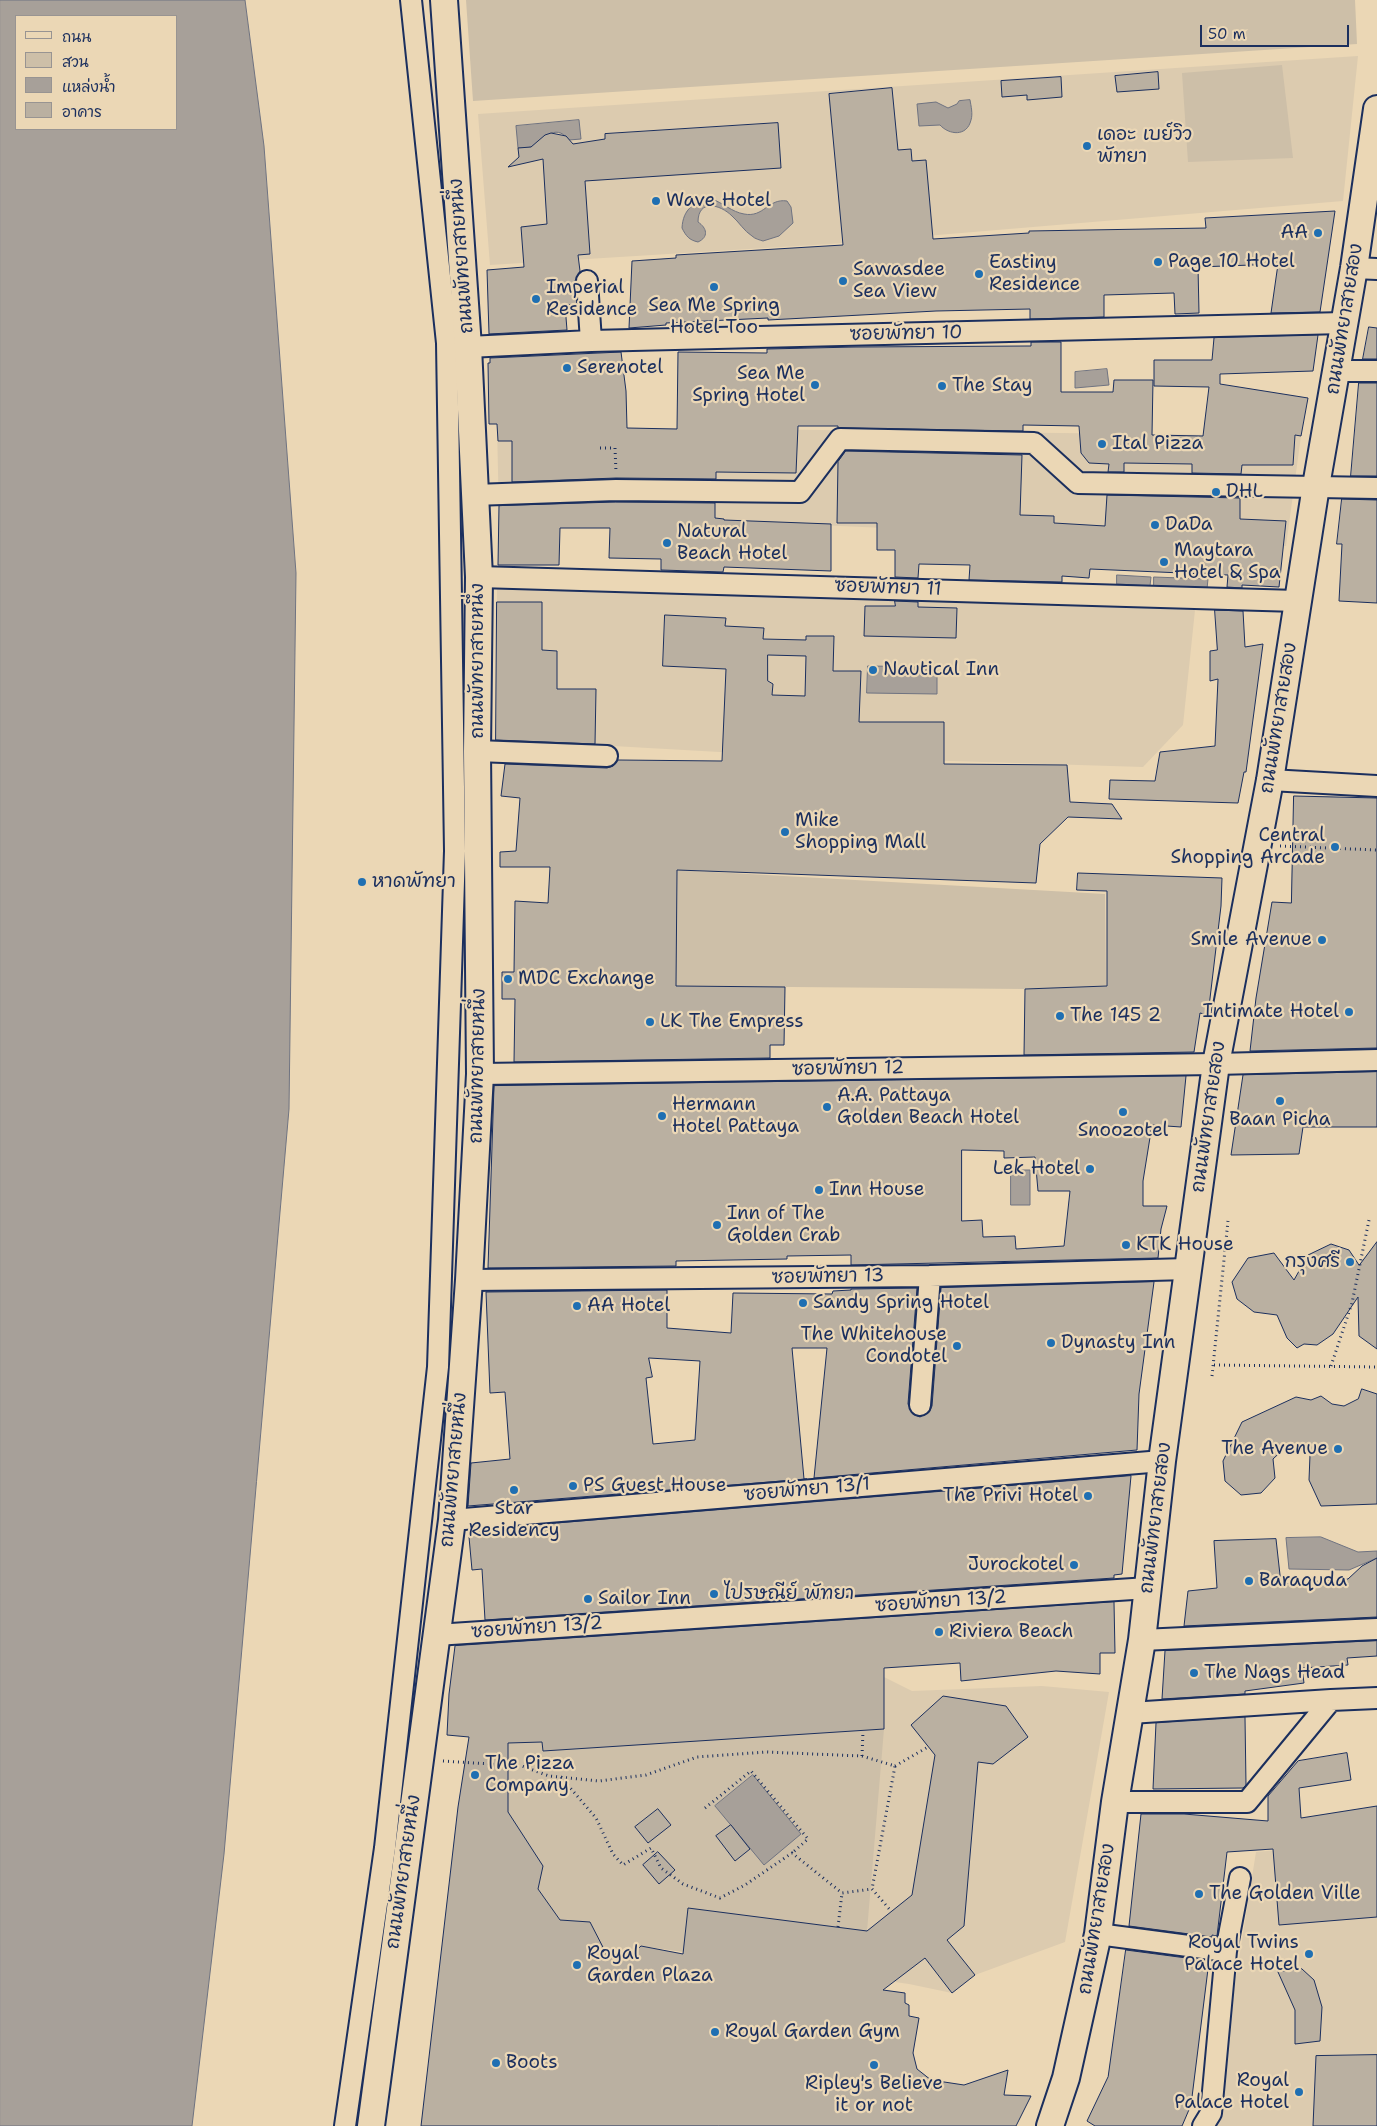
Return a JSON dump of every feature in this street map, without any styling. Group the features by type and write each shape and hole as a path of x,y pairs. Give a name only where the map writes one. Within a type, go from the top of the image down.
{"main road":[{"name":"ถนนพัทยาสายหนึ่ง","path":"371,2126 452,1520 469,1280 480,1074 477,751 478,577 468,347 444,0"},
{"name":"ถนนพัทยาสายสอง","path":"1050,2126 1066,2078 1098,1934 1115,1802 1142,1640 1162,1461 1216,1064 1256,845 1270,780 1297,601 1344,323 1365,269 1376,123"}],"street":[{"path":"345,2126 385,1848 438,1367 454,851 447,343 410,0"},
{"path":"587,281 591,342"},
{"name":"ซอยพัทยา 10","path":"468,347 591,342 1344,323"},
{"path":"1337,371 1377,371"},
{"path":"474,494 616,490 800,492 840,439 1034,443 1078,483 1377,488"},
{"name":"ซอยพัทยา 11","path":"478,577 1297,601"},
{"path":"477,751 607,756"},
{"path":"1270,780 1377,786"},
{"name":"ซอยพัทยา 12","path":"480,1074 1377,1060"},
{"name":"ซอยพัทยา 13","path":"469,1280 930,1276 1188,1269"},
{"path":"920,1405 930,1276"},
{"name":"ซอยพัทยา 13/1","path":"452,1520 1162,1461"},
{"name":"ซอยพัทยา 13/2","path":"436,1635 1148,1588"},
{"path":"1142,1640 1377,1629"},
{"path":"1130,1713 1377,1698"},
{"path":"1115,1802 1247,1802 1332,1700"},
{"path":"1204,2126 1211,2113 1226,1951 1240,1878"},
{"path":"1098,1934 1226,1951"}],"path":[{"path":"600,448 615,448 616,490"},
{"path":"1256,845 1377,850"},
{"path":"1212,1376 1228,1220"},
{"path":"1331,1366 1352,1303 1369,1220"},
{"path":"1214,1364 1377,1367"},
{"path":"862,1756 863,1731"},
{"path":"420,1760 522,1766 549,1776 599,1782 646,1775 697,1757 766,1752 862,1756 895,1766 928,1747"},
{"path":"872,1889 895,1766"},
{"path":"561,1777 596,1818 613,1854 623,1865 652,1848 661,1868 683,1884 720,1898 745,1885 792,1853 808,1839 751,1770 705,1808"},
{"path":"792,1853 842,1893 872,1889"},
{"path":"872,1889 891,1911"},
{"path":"838,1927 842,1893"}],"shaded area":[{"path":"1358,56 1343,201 830,244 490,265 478,114"},
{"path":"497,426 1301,436 1286,546 729,521 724,519 499,516"},
{"name":"Nautical Inn","path":"497,582 1195,610 1183,725 1143,767 791,756 595,745 596,690 557,689 557,651 542,650 542,602 497,602"},
{"path":"884,1677 912,1691 1042,1686 1109,1692 1065,1942 975,1975 952,1993 909,1984 641,1946 542,1866 508,1812 508,1743 539,1700"},
{"name":"Royal Twins Palace Hotel","path":"1377,1841 1377,2126 1217,2126 1223,2059 1256,1852"}],"green space":[{"path":"466,0 1355,0 1357,44 473,101"},
{"path":"1282,65 1293,158 1188,162 1182,73"},
{"path":"677,870 1105,894 1106,986 1025,989 676,986"},
{"path":"884,1729 867,1931 688,1908 684,1952 641,1946 630,1956 607,1955 560,1920 538,1889 542,1866 508,1812 508,1743 542,1742 543,1751"}],"water":[{"path":"0,0 245,0 264,146 296,573 289,1109 224,1854 192,2126 0,2126"},
{"path":"970,100 971,120 969,126 962,132 948,131 940,125 919,126 917,104 936,102 948,108 959,101"},
{"path":"579,120 581,139 569,140 558,132 549,134 531,147 518,148 516,126"},
{"path":"712,199 744,214 756,213 775,202 787,201 791,207 793,223 779,236 763,241 749,234 727,212 710,206 702,210 699,215 698,222 706,232 704,238 698,242 690,239 682,228 687,211 695,204"},
{"path":"1107,369 1109,385 1075,388 1075,372"},
{"path":"1117,575 1151,577 1150,586 1117,584"},
{"path":"1154,577 1208,579 1207,589 1154,586"},
{"path":"868,666 937,667 937,694 867,693"},
{"path":"1011,1170 1030,1170 1030,1205 1011,1205"},
{"path":"1321,1537 1358,1552 1377,1551 1377,1558 1349,1570 1289,1569 1286,1538"},
{"path":"753,1775 801,1834 764,1865 715,1806"}],"building":[{"path":"1158,72 1159,89 1117,92 1115,76"},
{"path":"1061,77 1062,97 1027,100 1027,95 1002,97 1001,81"},
{"path":"892,88 898,150 911,149 912,161 926,160 933,239 1029,233 1029,231 1206,228 1205,218 1335,211 1320,312 1271,313 1278,264 1198,267 1199,313 1175,314 1174,293 1104,295 1104,317 1030,319 1030,309 936,311 768,320 768,318 666,323 666,325 629,328 632,261 676,258 676,255 843,245 829,94"},
{"path":"778,123 781,168 585,181 590,254 578,255 580,271 575,281 577,304 565,305 567,330 489,334 487,270 524,267 521,227 547,224 543,159 508,167 519,157 518,148 531,147 545,135 551,133 566,136 573,144 605,139 605,134"},
{"path":"1369,327 1377,328 1377,359 1363,359"},
{"path":"1318,335 1313,371 1220,374 1220,384 1308,398 1301,436 1295,435 1293,465 1242,465 1241,474 1192,473 1192,464 1124,463 1124,472 1108,472 1109,464 1089,463 1081,453 1079,426 1023,425 1023,431 798,426 796,473 716,472 716,479 616,478 512,482 512,441 498,441 497,424 489,424 488,363 490,363 490,358 621,352 626,391 627,428 677,429 678,352 767,353 767,349 1031,346 1031,342 1061,342 1061,392 1113,392 1114,380 1153,380 1152,435 1203,436 1209,387 1154,386 1154,360 1212,360 1214,338"},
{"path":"1359,383 1377,383 1377,476 1351,476"},
{"path":"846,451 1022,455 1020,515 1054,516 1054,523 1105,526 1107,495 1240,498 1240,519 1286,521 1279,587 1242,585 1242,588 1227,587 1228,575 1090,569 1089,578 1062,576 1062,582 969,580 970,565 919,564 918,578 895,577 895,550 877,550 877,523 837,523 838,462"},
{"path":"1342,499 1377,500 1377,603 1339,601 1342,544 1337,544"},
{"path":"616,502 715,503 715,518 724,520 831,524 831,571 724,567 723,572 661,570 661,559 609,558 610,528 560,528 559,565 498,565 499,506"},
{"path":"895,601 918,602 918,607 957,608 956,638 864,636 865,606 895,606"},
{"path":"497,602 542,602 542,650 557,651 557,689 596,689 595,744 496,740"},
{"path":"1215,610 1243,611 1245,647 1263,644 1246,772 1244,772 1238,803 1109,799 1110,780 1155,781 1160,752 1215,746 1218,679 1210,681 1210,651 1217,650"},
{"path":"665,615 726,618 725,626 764,628 763,639 806,640 806,636 834,636 833,671 861,671 859,722 944,722 944,764 1067,765 1070,802 1112,804 1122,819 1068,817 1040,844 1036,883 677,870 676,986 785,987 784,1045 770,1045 770,1058 514,1062 515,999 502,999 502,972 514,972 515,901 548,903 550,867 500,867 500,852 516,851 520,798 501,796 505,764 607,768 613,766 618,760 722,761 726,669 663,666","holes":["768,655 806,656 805,696 772,695 773,684 768,681"]},
{"path":"1294,796 1377,798 1377,1048 1250,1051 1256,998 1272,902 1291,903"},
{"path":"1078,873 1222,878 1221,906 1208,1015 1200,1013 1194,1052 1024,1055 1025,989 1107,986 1107,891 1077,890"},
{"path":"1377,1072 1377,1127 1303,1127 1299,1154 1231,1155 1243,1075"},
{"path":"1186,1076 1181,1127 1152,1125 1143,1181 1143,1206 1167,1206 1161,1229 1158,1258 851,1265 851,1255 787,1256 787,1259 676,1261 676,1266 488,1268 494,1086","holes":["962,1150 1004,1151 1004,1158 1035,1157 1038,1191 1070,1191 1064,1246 1016,1249 1015,1236 983,1237 982,1220 962,1221"]},
{"path":"1377,1242 1377,1349 1359,1336 1358,1297 1333,1334 1317,1345 1304,1344 1297,1348 1287,1338 1277,1315 1254,1312 1237,1299 1232,1282 1248,1258 1274,1253 1294,1280 1308,1255 1331,1244 1349,1250 1359,1265"},
{"path":"1154,1282 1139,1394 1137,1450 814,1478 827,1348 792,1348 804,1479 807,1479 468,1506 471,1463 510,1459 505,1392 490,1393 486,1292 667,1290 667,1328 731,1333 733,1293 832,1294 833,1291 851,1289 917,1288 908,1404 913,1414 920,1417 929,1412 932,1406 941,1288","holes":["649,1358 700,1361 695,1440 653,1444 646,1378 652,1377"]},
{"name":"The Avenue","path":"1362,1389 1377,1394 1377,1504 1321,1506 1309,1480 1310,1455 1290,1443 1273,1459 1275,1478 1261,1493 1241,1495 1225,1481 1223,1461 1242,1422 1296,1397 1311,1400 1321,1396 1332,1404 1344,1406 1358,1399"},
{"path":"1131,1476 1122,1574 1114,1575 1114,1578 485,1620 482,1569 472,1570 469,1537 475,1530"},
{"name":"Baraquda","path":"1276,1539 1281,1584 1348,1579 1362,1566 1377,1558 1377,1617 1184,1626 1188,1591 1217,1588 1214,1541"},
{"path":"1114,1602 1115,1653 1100,1653 1100,1674 1056,1671 961,1681 960,1663 884,1668 884,1729 543,1751 542,1742 508,1743 508,1812 543,1866 538,1889 560,1920 590,1922 607,1955 630,1956 641,1946 683,1954 688,1908 867,1931 912,1895 935,1755 911,1725 943,1696 1006,1706 1028,1737 993,1764 978,1762 964,1926 947,1940 975,1975 952,1993 925,1958 883,1990 905,1993 905,2003 909,2005 909,2016 919,2018 913,2053 917,2069 931,2080 964,2085 1008,2070 1004,2095 1031,2096 1016,2126 421,2126 458,1807 469,1737 447,1735 449,1694 455,1646"},
{"path":"1377,1641 1377,1656 1347,1658 1348,1665 1302,1668 1304,1683 1245,1691 1245,1694 1162,1699 1165,1651"},
{"path":"1245,1717 1246,1785 1243,1788 1153,1789 1156,1723"},
{"path":"1347,1753 1351,1780 1299,1788 1301,1818 1377,1806 1377,1917 1279,1925 1273,1849 1227,1852 1217,1936 1212,1935 1212,1937 1129,1926 1141,1814 1184,1814 1268,1821 1268,1796 1298,1761"},
{"path":"658,1809 671,1825 648,1843 635,1827"},
{"path":"731,1825 750,1849 735,1861 716,1836"},
{"path":"658,1852 675,1870 659,1884 643,1865"},
{"path":"1126,1950 1209,1961 1191,2105 1182,2126 1095,2126 1087,2121 1108,2077"},
{"path":"1302,1969 1314,1980 1322,2007 1320,2041 1295,2044 1295,2010 1278,1972"},
{"path":"1377,2055 1377,2126 1313,2126 1316,2056"}],"place":[{"name":"เดอะ เบย์วิว พัทยา","path":"1087,146"},
{"name":"Wave Hotel","path":"656,201"},
{"name":"AA","path":"1318,233"},
{"name":"Page 10 Hotel","path":"1158,262"},
{"name":"Eastiny Residence","path":"979,274"},
{"name":"Sawasdee Sea View","path":"843,281"},
{"name":"Sea Me Spring Hotel Too","path":"714,287"},
{"name":"Imperial Residence","path":"536,299"},
{"name":"Serenotel","path":"567,368"},
{"name":"Sea Me Spring Hotel","path":"815,385"},
{"name":"The Stay","path":"942,386"},
{"name":"Ital Pizza","path":"1102,444"},
{"name":"DHL","path":"1216,492"},
{"name":"DaDa","path":"1155,525"},
{"name":"Natural Beach Hotel","path":"667,543"},
{"name":"Maytara Hotel & Spa","path":"1164,562"},
{"name":"Nautical Inn","path":"873,670"},
{"name":"Mike Shopping Mall","path":"785,832"},
{"name":"Central Shopping Arcade","path":"1335,847"},
{"name":"หาดพัทยา","path":"362,882"},
{"name":"Smile Avenue","path":"1322,940"},
{"name":"MDC Exchange","path":"508,979"},
{"name":"Intimate Hotel","path":"1349,1012"},
{"name":"The 145 2","path":"1060,1016"},
{"name":"LK The Empress","path":"650,1022"},
{"name":"Baan Picha","path":"1280,1101"},
{"name":"A.A. Pattaya Golden Beach Hotel","path":"827,1107"},
{"name":"Snoozotel","path":"1123,1112"},
{"name":"Hermann Hotel Pattaya","path":"662,1116"},
{"name":"Lek Hotel","path":"1090,1169"},
{"name":"Inn House","path":"819,1190"},
{"name":"Inn of The Golden Crab","path":"717,1225"},
{"name":"KTK House","path":"1126,1245"},
{"name":"กรุงศรี","path":"1350,1262"},
{"name":"Sandy Spring Hotel","path":"803,1303"},
{"name":"AA Hotel","path":"577,1306"},
{"name":"Dynasty Inn","path":"1051,1343"},
{"name":"The Whitehouse Condotel","path":"957,1346"},
{"name":"The Avenue","path":"1338,1449"},
{"name":"PS Guest House","path":"573,1486"},
{"name":"Star Residency","path":"514,1490"},
{"name":"The Privi Hotel","path":"1088,1496"},
{"name":"Jurockotel","path":"1074,1565"},
{"name":"Baraquda","path":"1249,1581"},
{"name":"ไปรษณีย์ พัทยา","path":"714,1594"},
{"name":"Sailor Inn","path":"588,1599"},
{"name":"Riviera Beach","path":"939,1632"},
{"name":"The Nags Head","path":"1194,1673"},
{"name":"The Pizza Company","path":"475,1775"},
{"name":"The Golden Ville","path":"1199,1894"},
{"name":"Royal Twins Palace Hotel","path":"1309,1954"},
{"name":"Royal Garden Plaza","path":"577,1965"},
{"name":"Royal Garden Gym","path":"715,2032"},
{"name":"Boots","path":"496,2063"},
{"name":"Ripley's Believe it or not","path":"874,2065"},
{"name":"Royal Palace Hotel","path":"1299,2092"}]}
